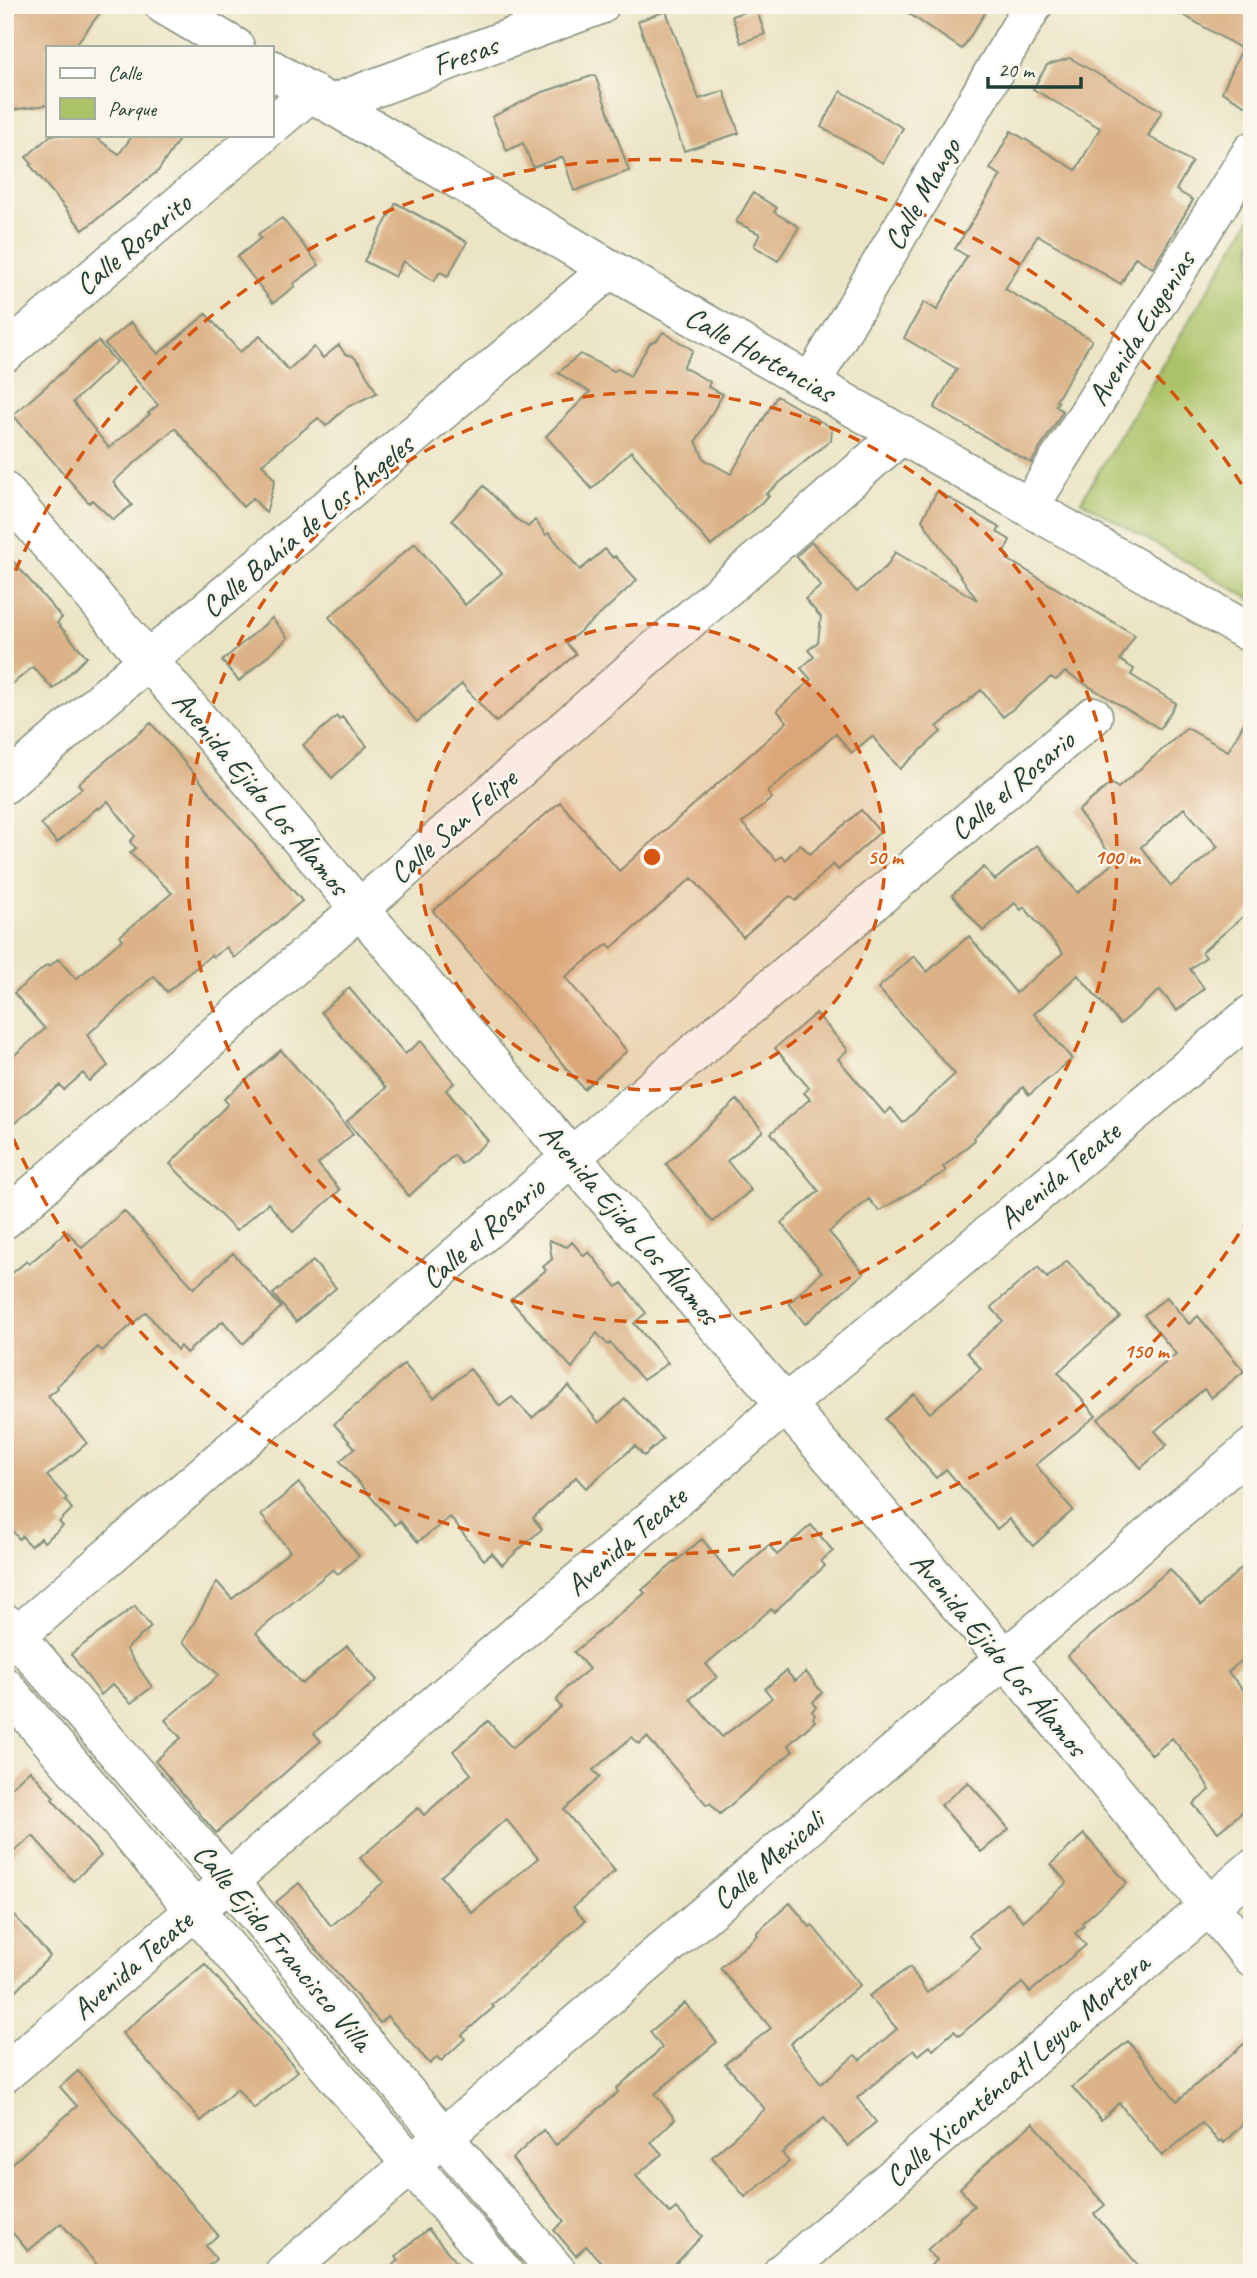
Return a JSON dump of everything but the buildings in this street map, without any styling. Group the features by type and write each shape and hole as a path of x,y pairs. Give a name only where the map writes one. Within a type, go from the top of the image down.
{"street":[{"path":"164,5 233,46"},
{"name":"Fresas","path":"321,98 600,5"},
{"name":"Calle Mango","path":"811,383 1033,5"},
{"name":"Calle Hortencias","path":"273,70 610,270 1252,634"},
{"path":"273,125 321,98"},
{"name":"Calle Rosarito","path":"5,353 260,136"},
{"name":"Avenida Eugenias","path":"1030,506 1252,151"},
{"name":"Calle Bahía de Los Ángeles","path":"5,784 610,270"},
{"name":"Calle San Felipe","path":"5,1219 902,434"},
{"name":"Avenida Ejido Los Álamos","path":"5,492 571,1157 1005,1658 1252,1958"},
{"name":"Calle el Rosario","path":"9,1635 1093,716"},
{"name":"Avenida Tecate","path":"5,2074 786,1404 1252,1014"},
{"name":"Calle Mexicali","path":"284,2273 1252,1448"},
{"name":"Calle Ejido Francisco Villa","path":"9,1635 229,1882 558,2273"},
{"name":"Calle Ejido Francisco Villa","path":"5,1687 504,2273"},
{"name":"Calle Xiconténcatl Leyva Mortera","path":"782,2273 1252,1869"}],"green space":[{"path":"1252,216 1252,600 1081,501"}]}
